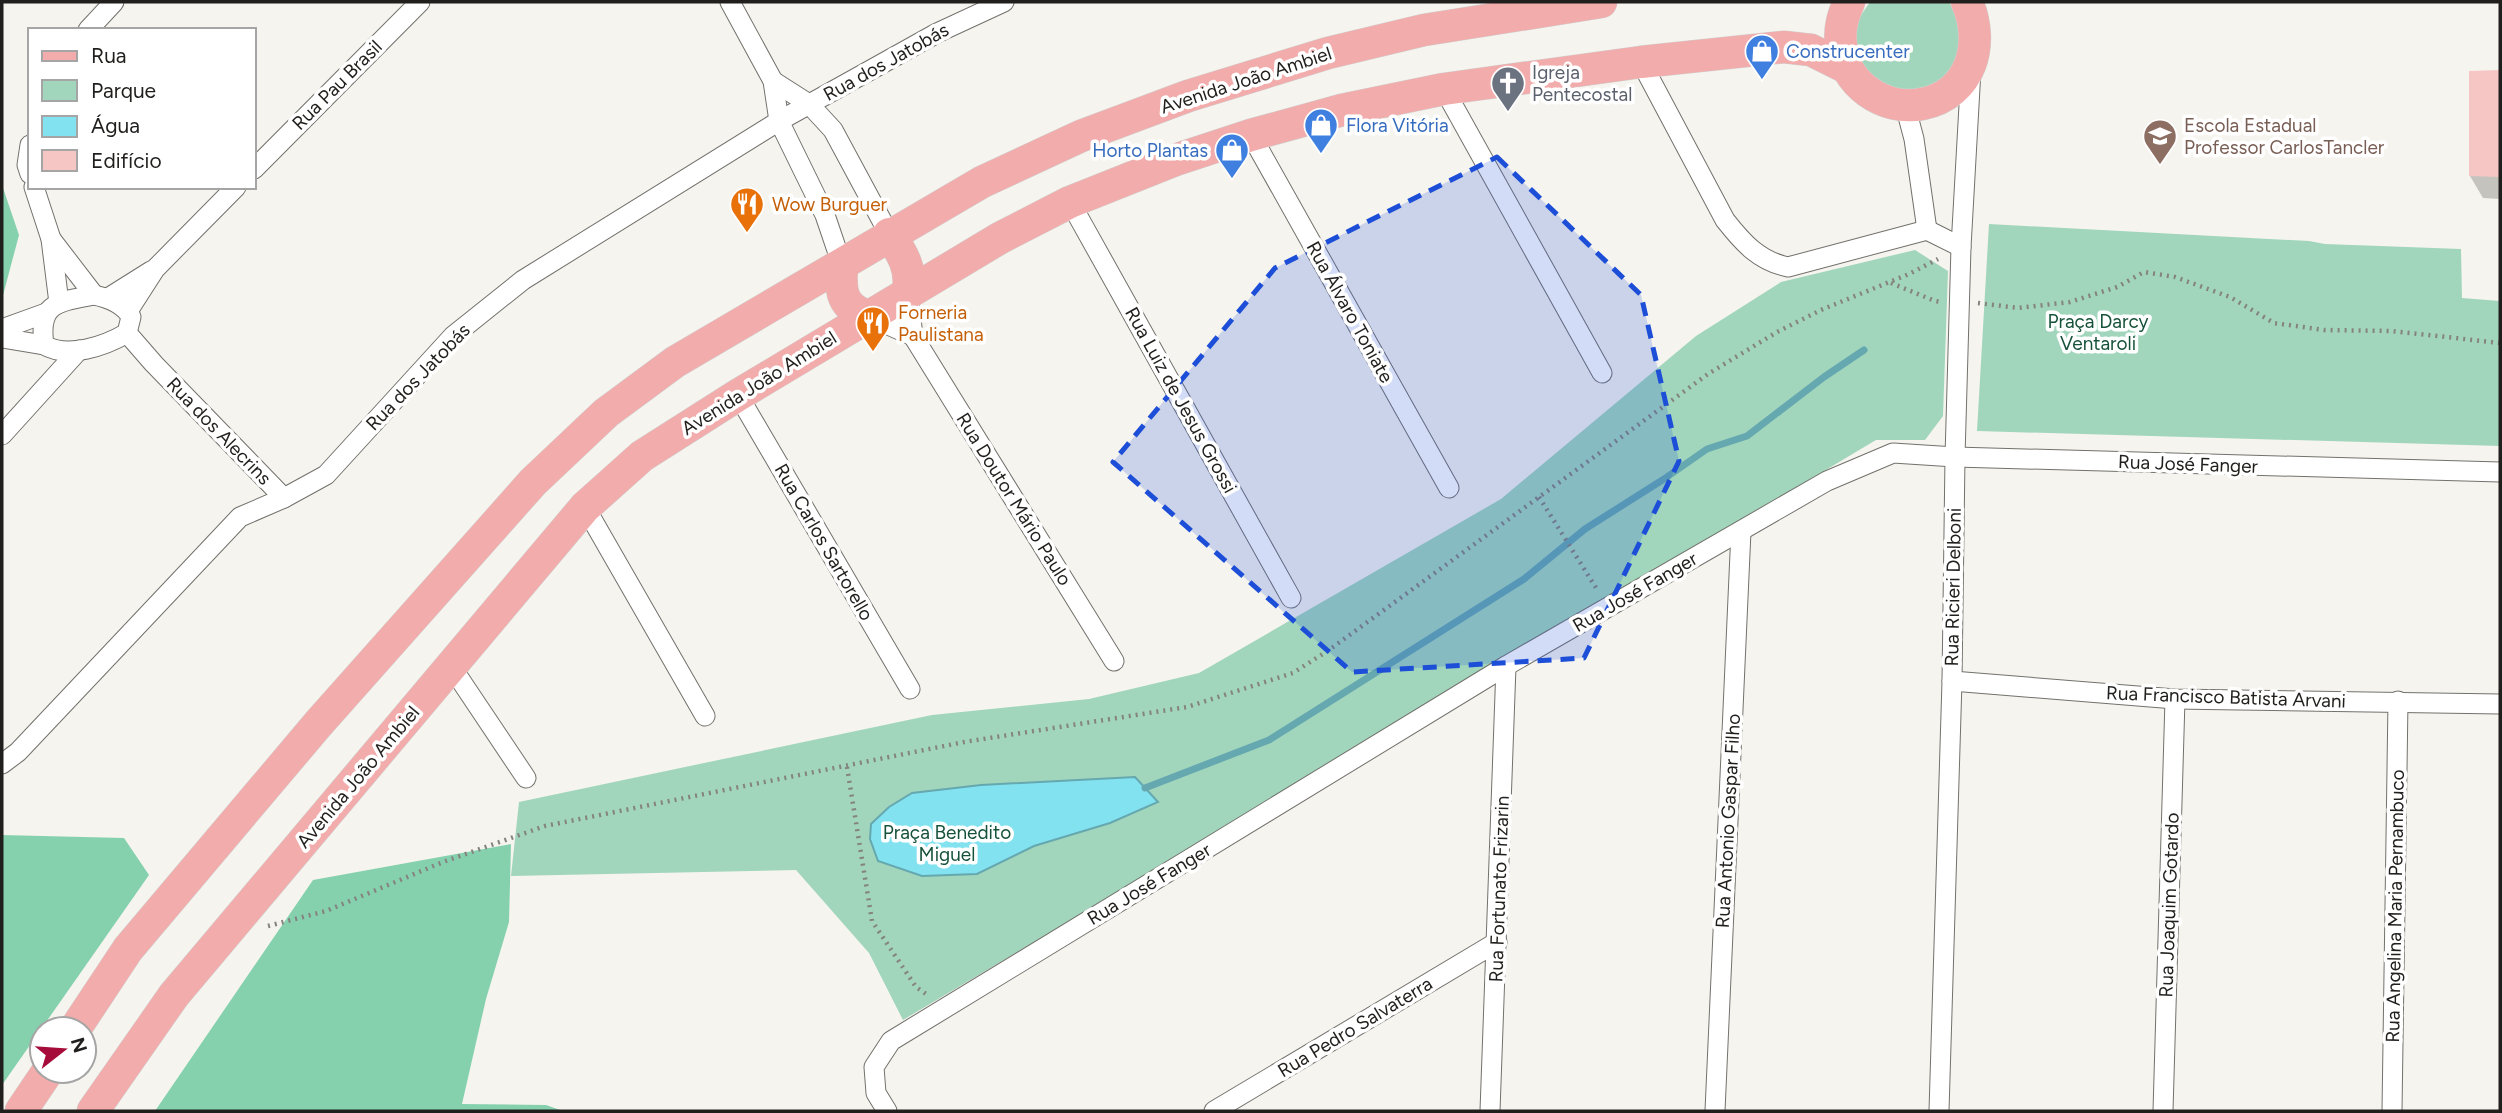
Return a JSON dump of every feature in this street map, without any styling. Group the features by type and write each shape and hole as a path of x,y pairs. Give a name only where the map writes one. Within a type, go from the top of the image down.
{"main road":[{"name":"Avenida João Ambiel","path":"84,1015 128,949 310,733 533,482 606,413 675,362 842,265 889,234 982,182 1081,136 1188,96 1328,53 1543,6 1601,2"},
{"path":"1847,68 1840,46 1841,23 1849,2"},
{"path":"1905,105 1922,104 1943,96 1960,82 1972,63 1976,41 1972,7"},
{"name":"Avenida João Ambiel","path":"93,1111 174,995 585,507 642,456 738,395 1000,238 1070,202 1178,159 1342,110 1444,89 1641,62 1784,47 1811,50 1847,68 1860,86 1879,98 1905,105"},
{"path":"889,234 908,267 908,293"},
{"path":"842,265 841,284 846,301 855,312 868,316"},
{"path":"21,1111 39,1085"}],"street":[{"path":"90,28 114,2"},
{"name":"Rua Pau Brasil","path":"256,167 420,2"},
{"path":"730,2 774,81 779,121 830,226 842,265"},
{"name":"Rua dos Jatobás","path":"2,764 18,752 240,517 284,498 326,475 453,336 523,280 779,121 937,33 1004,2"},
{"path":"1641,62 1725,220 1740,240 1760,257 1773,264 1788,267 1927,230 1961,247"},
{"name":"Rua Ricieri Delboni","path":"1939,1111 1952,681 1959,302 1972,63"},
{"path":"774,81 809,104 833,130 889,234"},
{"path":"1444,89 1602,373"},
{"path":"1905,105 1914,139 1927,230"},
{"name":"Rua Álvaro Toniate","path":"1251,135 1449,488"},
{"path":"35,189 51,239 52,308 41,325 48,348 43,391"},
{"path":"128,311 155,269 234,189"},
{"name":"Rua Luiz de Jesus Grossi","path":"1070,202 1291,598"},
{"path":"2,338 48,348 79,350 119,338 131,317 128,311 101,296 51,239"},
{"path":"2,330 52,308 101,296 155,269"},
{"name":"Rua Doutor Mário Paulo","path":"908,293 913,336 1114,661"},
{"path":"868,316 913,336"},
{"name":"Rua dos Alecrins","path":"119,338 154,364 284,498"},
{"path":"2,435 79,350"},
{"name":"Rua Carlos Sartorello","path":"738,395 910,689"},
{"name":"Rua José Fanger","path":"887,1111 876,1093 874,1067 891,1041 1506,666 1827,481 1893,453 2500,472"},
{"path":"585,507 705,716"},
{"name":"Rua Antonio Gaspar Filho","path":"1715,1111 1741,531"},
{"path":"451,666 526,778"},
{"name":"Rua Fortunato Frizarin","path":"1490,1111 1506,666"},
{"name":"Rua Francisco Batista Arvani","path":"1952,681 2175,699 2500,704"},
{"name":"Rua Joaquim Gotardo","path":"2163,1111 2175,699"},
{"name":"Rua Angelina Maria Pernambuco","path":"2392,1111 2398,701"},
{"name":"Rua Pedro Salvaterra","path":"1213,1111 1497,942"}],"path":[{"path":"1890,282 1935,301 2018,308 2070,302 2117,287 2144,272 2175,277 2230,297 2274,323 2324,330 2392,331 2500,343"},
{"path":"1539,496 1608,607"},
{"path":"847,767 872,920 916,987 946,1007"}],"highlighted area":[{"path":"1497,157 1641,295 1679,461 1584,658 1352,672 1113,462 1275,268"}],"green space":[{"path":"1870,2 1949,2 1961,23 1962,39 1948,78 1910,94 1872,78 1860,60 1855,40 1859,18"},
{"path":"2,185 19,235 2,299"},
{"name":"Praça Darcy Ventaroli","path":"1989,224 2325,244 2461,249 2462,298 2500,301 2500,446 1977,431"},
{"name":"Praça Benedito Miguel","path":"1915,250 1948,271 1943,416 1925,440 1876,440 903,1020 869,953 796,870 511,876 519,802 932,715 1089,699 1199,673 1501,499 1696,336 1781,282"},
{"path":"2,835 124,838 149,875 51,1015 28,1015 28,1048 2,1085"},
{"path":"511,844 509,922 486,999 462,1104 546,1105 563,1111 155,1111 313,880"}],"water":[{"path":"1135,777 1158,802 1110,823 1034,846 977,874 922,876 878,861 870,839 871,824 889,807 912,793 981,785"}],"building":[{"path":"2500,70 2500,177 2469,176 2469,71"}],"waterway":[{"path":"1145,788 1269,740 1524,579 1585,529 1707,449 1747,436 1864,350"}],"place":[{"name":"Construcenter","path":"1762,81"},
{"name":"Igreja Pentecostal","path":"1508,113"},
{"name":"Flora Vitória","path":"1321,155"},
{"name":"Escola Estadual Professor CarlosTancler","path":"2160,166"},
{"name":"Horto Plantas","path":"1232,180"},
{"name":"Wow Burguer","path":"747,234"},
{"name":"Forneria Paulistana","path":"873,353"}]}
